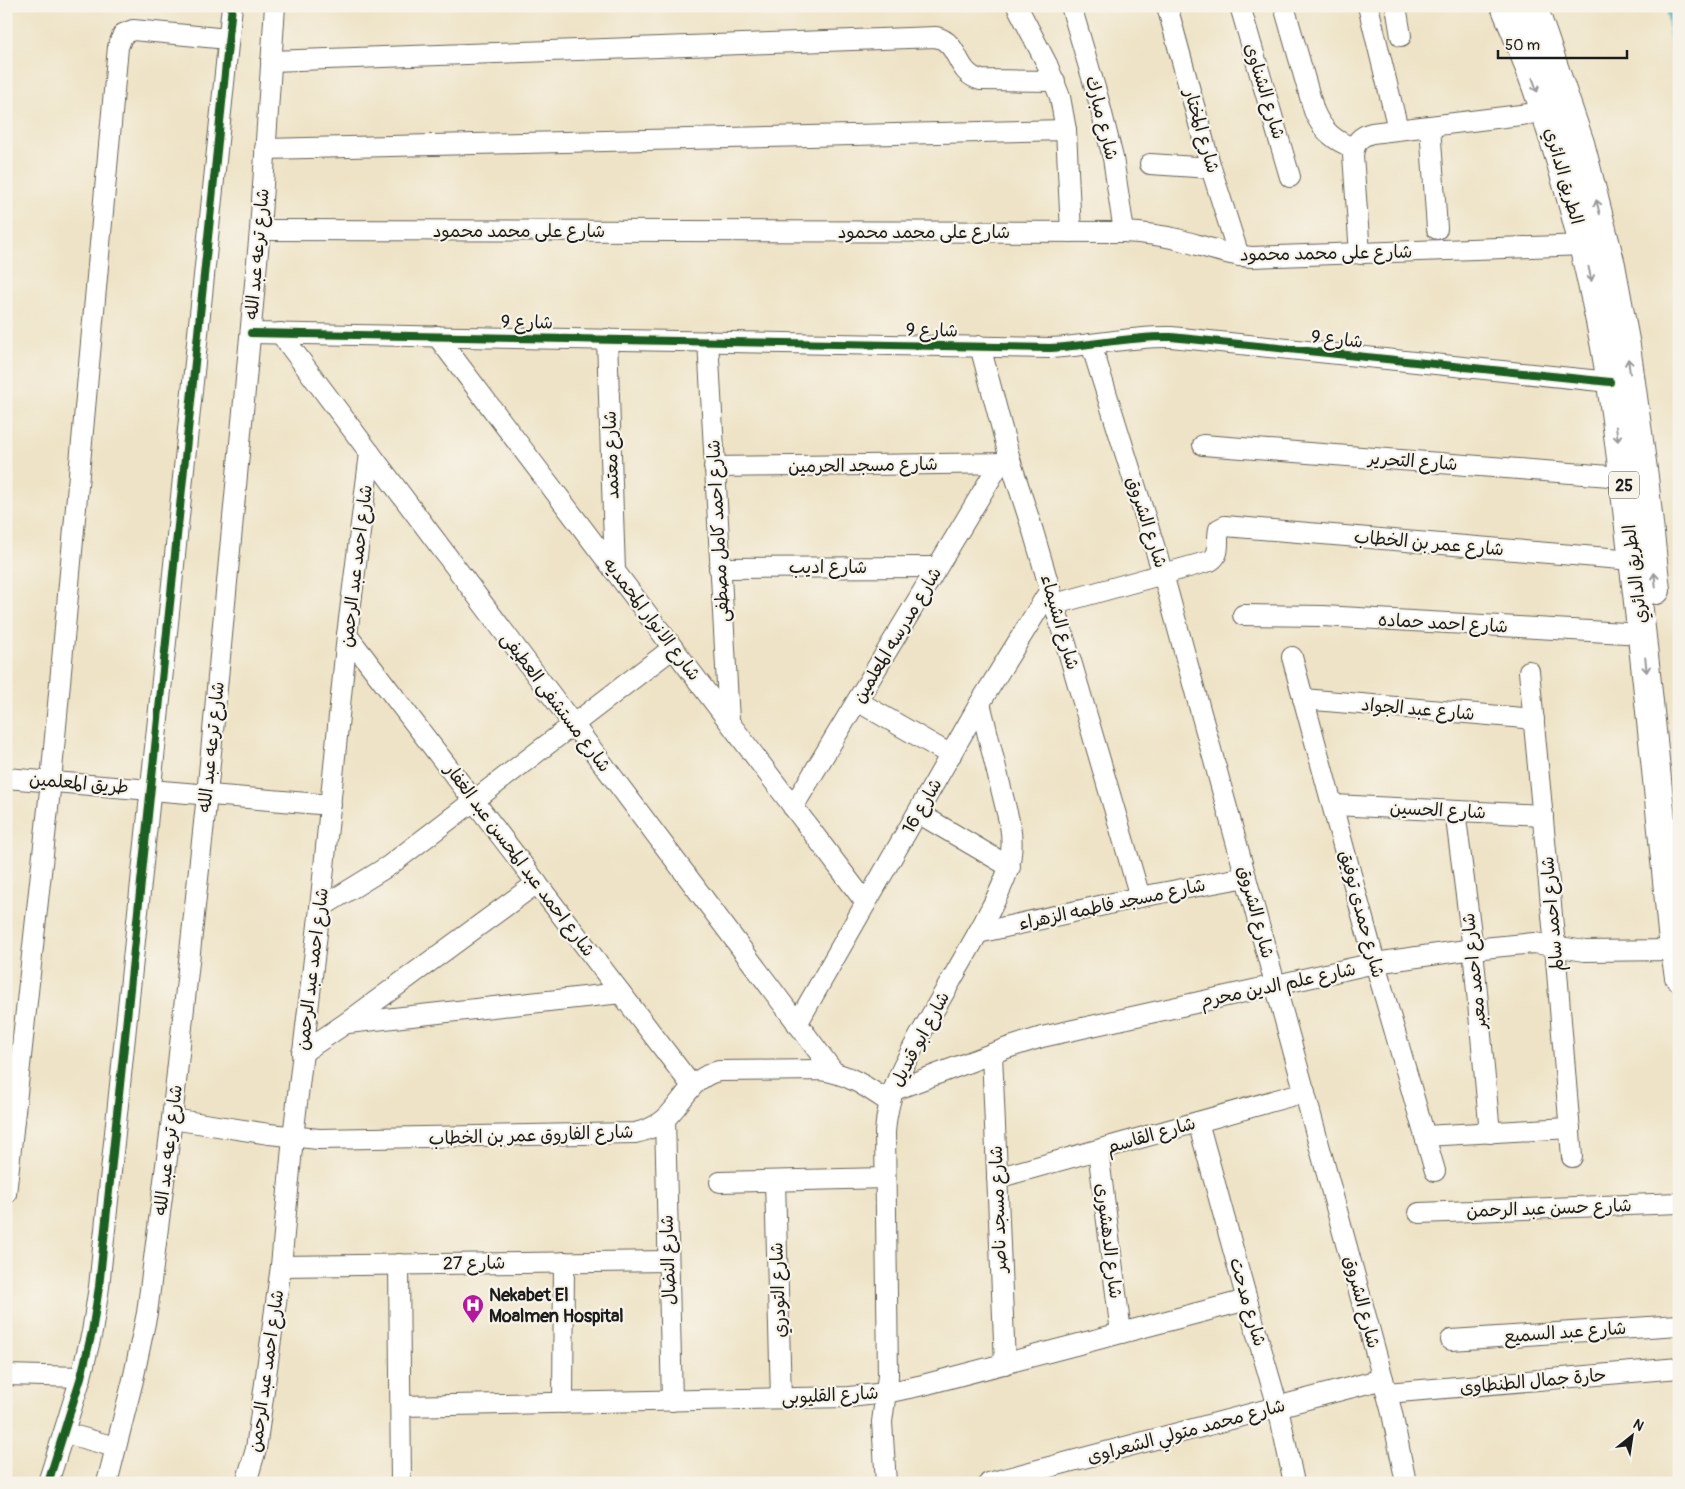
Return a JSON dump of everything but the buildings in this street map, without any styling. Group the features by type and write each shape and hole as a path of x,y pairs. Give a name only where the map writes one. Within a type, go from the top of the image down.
{"highway":[{"name":"الطريق الدائري","path":"1505,6 1544,112 1572,201 1584,245 1610,382 1642,634 1679,977"},
{"name":"الطريق الدائري","path":"1533,6 1580,143 1602,224 1619,305 1646,497 1661,636 1679,838"}],"street":[{"path":"48,1483 81,1377 100,1287 232,6"},
{"name":"شارع ترعه عبد الله","path":"107,1483 133,1380 147,1313 172,1119 207,795 251,333 275,6"},
{"path":"1016,6 1055,81 1060,97 1066,130 1071,232"},
{"name":"شارع مبارك","path":"1070,6 1098,98 1113,158 1124,232"},
{"name":"شارع المختار","path":"1167,6 1211,168 1239,256"},
{"name":"شارع الشناوى","path":"1240,6 1290,176"},
{"path":"1284,6 1318,121 1333,139 1354,148"},
{"path":"1368,6 1398,130"},
{"path":"1396,6 1401,36"},
{"path":"6,1194 51,781 118,47 123,34 134,30 228,39"},
{"path":"271,61 936,37 946,41 966,73 975,78 981,80 1055,81"},
{"path":"1360,254 1353,155 1354,148 1364,135 1372,132 1544,112"},
{"path":"1430,126 1437,229"},
{"path":"265,149 1066,130"},
{"path":"1150,164 1211,168"},
{"name":"شارع على محمد محمود","path":"260,230 1124,232 1158,235 1239,256 1266,257 1584,245"},
{"name":"شارع 9","path":"251,333 1050,348 1129,338 1171,337 1610,382"},
{"name":"شارع مستشفى العطيفى","path":"280,333 832,1071"},
{"name":"شارع الانوار المحمديه","path":"437,336 866,903"},
{"name":"شارع معتمد","path":"607,339 615,572"},
{"name":"شارع احمد كامل مصطفى","path":"708,341 719,568 729,721"},
{"name":"شارع الشروق","path":"1090,344 1163,574 1385,1386 1406,1483"},
{"name":"شارع الشيماء","path":"980,346 1006,463 1053,597 1140,898"},
{"name":"شارع التحرير","path":"1203,445 1623,477"},
{"name":"شارع احمد عبد الرحمن","path":"246,1483 256,1449 281,1266 302,1054 331,805 347,635 370,453"},
{"name":"شارع مسجد الحرمين","path":"714,467 1006,463"},
{"name":"شارع مدرسه المعلمين","path":"793,807 937,567 1006,463"},
{"name":"شارع عمر بن الخطاب","path":"1163,574 1210,562 1217,554 1219,529 1225,526 1633,560"},
{"name":"شارع اديب","path":"719,568 937,567"},
{"path":"1053,597 1163,574"},
{"name":"شارع 16","path":"797,1024 980,703 1053,597"},
{"name":"شارع احمد حماده","path":"1243,615 1323,616 1642,634"},
{"name":"شارع احمد عبد المحسن عبد الغفار","path":"347,635 692,1086"},
{"path":"320,908 390,864 673,648"},
{"name":"شارع حمدى توفيق","path":"1292,657 1435,1171"},
{"name":"شارع احمد سالم","path":"1528,671 1555,947 1572,1157"},
{"name":"شارع عبد الجواد","path":"1303,700 1534,719"},
{"path":"857,701 951,755"},
{"name":"شارع ابو قنديل","path":"886,1483 882,1422 888,1366 885,1132 890,1097 901,1069 978,933 1005,881 1010,867 1012,839 980,703"},
{"name":"طريق المعلمين","path":"6,778 331,805"},
{"name":"شارع الحسين","path":"1332,805 1543,815"},
{"name":"شارع احمد معبر","path":"1455,811 1473,949 1490,1133"},
{"path":"918,813 1010,867"},
{"name":"شارع مسجد فاطمه الزهراء","path":"978,933 1246,877"},
{"path":"302,1054 537,883"},
{"name":"شارع علم الدين محرم","path":"890,1097 992,1054 1042,1037 1376,964 1473,949 1534,943 1585,951 1675,950"},
{"path":"346,1023 622,993"},
{"name":"شارع مسجد ناصر","path":"992,1054 1005,1364"},
{"name":"شارع الفاروق عمر بن الخطاب","path":"172,1119 293,1137 345,1139 635,1133 655,1126 664,1120 692,1086 701,1078 719,1071 832,1071 890,1097"},
{"name":"شارع القاسم","path":"997,1178 1305,1092"},
{"name":"شارع النضال","path":"664,1120 672,1400"},
{"name":"شارع مدحت","path":"1198,1122 1278,1407 1294,1483"},
{"path":"1425,1136 1570,1128"},
{"name":"شارع الدهشورى","path":"1098,1150 1121,1333"},
{"path":"720,1182 885,1178"},
{"name":"شارع التودري","path":"775,1181 781,1398"},
{"name":"شارع حسن عبد الرحمن","path":"1419,1213 1679,1202"},
{"name":"شارع 27","path":"281,1266 668,1261"},
{"path":"562,1403 564,1262"},
{"path":"399,1264 401,1483"},
{"name":"شارع القليوبى","path":"401,1406 849,1397 923,1385 1247,1300"},
{"name":"شارع عبد السميع","path":"1452,1340 1679,1325"},
{"name":"حارة جمال الطنطاوى","path":"1385,1386 1679,1368"},
{"path":"6,1376 81,1377"},
{"name":"شارع محمد متولي الشعراوى","path":"989,1483 1278,1407 1385,1386"},
{"path":"65,1433 115,1447"}],"waterway":[{"path":"1675,6 1679,46"}],"cycle path":[{"path":"48,1483 81,1377 92,1332 99,1287 232,6"},
{"path":"251,333 1050,348 1140,338 1171,337 1610,382"}],"place":[{"name":"Nekabet El Moalmen Hospital","path":"473,1324"}]}
